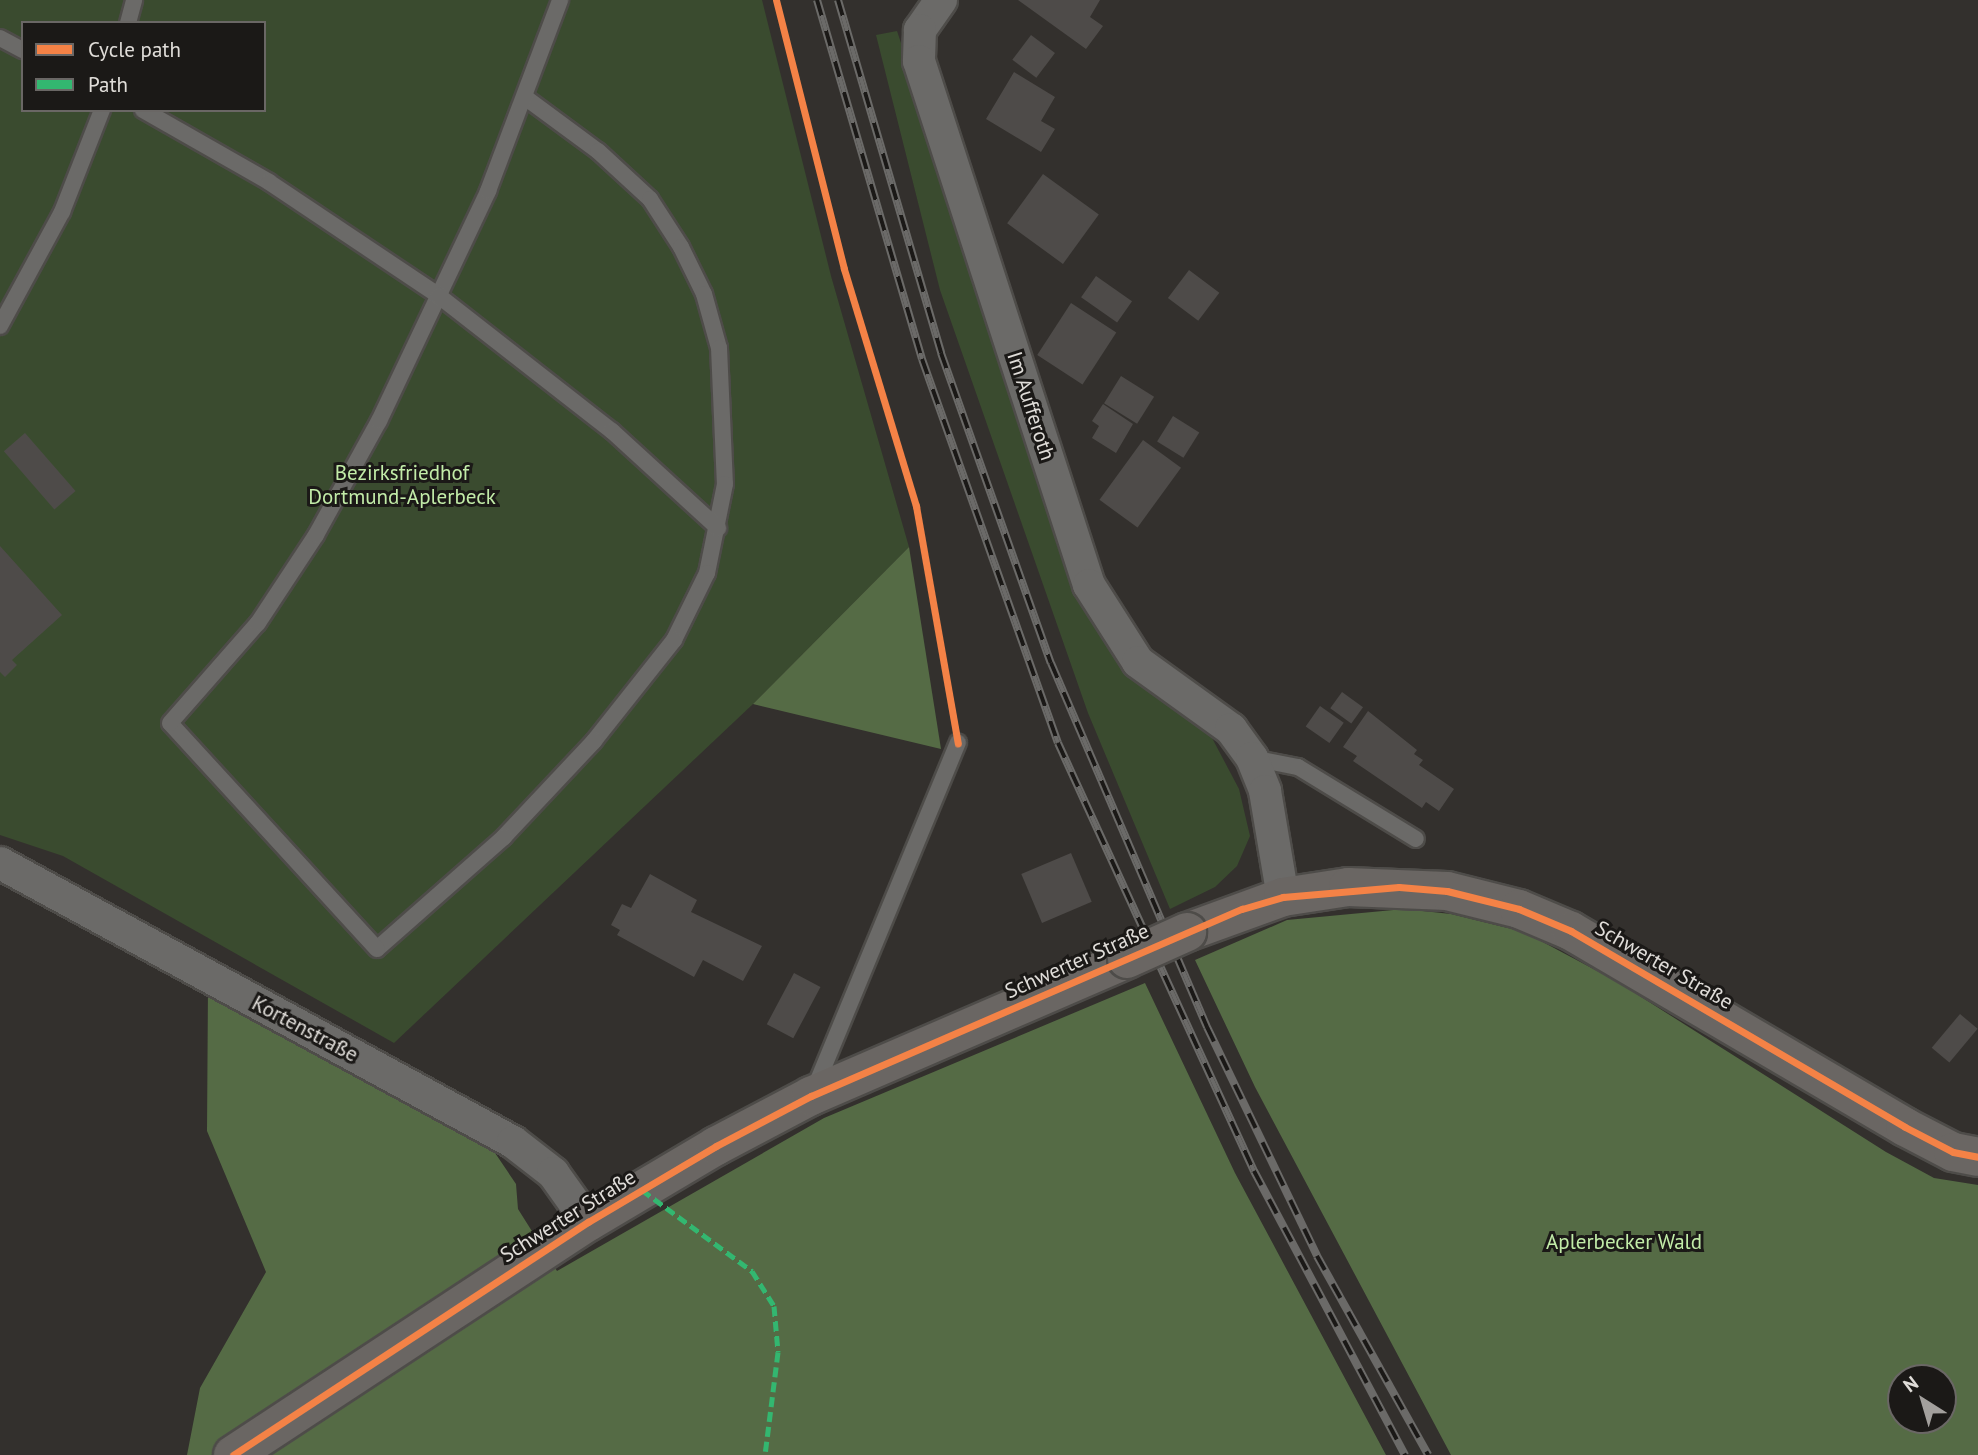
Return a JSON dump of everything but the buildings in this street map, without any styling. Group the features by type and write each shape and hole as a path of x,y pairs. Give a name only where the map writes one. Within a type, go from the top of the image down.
{"street":[{"name":"Im Aufferoth","path":"941,0 920,30 919,61 1089,585 1138,663 1231,729 1252,758 1265,792 1283,897"},
{"name":"Kortenstraße","path":"0,863 513,1142 554,1173 588,1222"},
{"name":"Schwerter Straße","path":"233,1455 588,1222 811,1096 1187,932 1283,897 1399,887 1447,891 1519,909 1571,931 1905,1127 1953,1152 1978,1157"}],"lane":[{"path":"129,21 134,0"},
{"path":"526,99 598,151 650,199 704,294 719,348 723,403 727,475 718,528 707,573 674,640 602,731 504,837 377,949 170,723 258,623 309,547 439,296 526,99 560,0"},
{"path":"0,38 21,49"},
{"path":"0,326 62,212 101,112"},
{"path":"146,112 268,182 439,296 612,431 718,528"},
{"path":"811,1096 958,743"},
{"path":"1252,758 1298,768 1416,839"}],"green space":[{"name":"Bezirksfriedhof Dortmund-Aplerbeck","path":"0,0 762,0 831,276 909,547 753,704 394,1043 63,856 0,835"},
{"path":"897,31 1098,633 1134,680 1211,736 1239,789 1250,836 1237,866 1215,887 1170,909 1088,713 940,290 876,35"},
{"path":"909,547 941,749 753,704"},
{"name":"Aplerbecker Wald","path":"1404,909 1451,914 1524,932 1616,981 1886,1152 1934,1178 1978,1185 1978,1455 1451,1455 1255,1087 1195,960 1287,920"},
{"path":"1145,983 1235,1173 1386,1455 187,1455 200,1388 266,1272 207,1131 208,986 491,1147 516,1184 518,1209 557,1271 824,1118"}],"railway":[{"path":"817,0 922,359 1058,743 1254,1171 1405,1455"},
{"path":"838,0 941,353 1051,663 1207,1027 1317,1256 1428,1455"}],"marked path":[{"path":"642,1190 752,1271 774,1306 778,1352 765,1455"}],"cycle path":[{"path":"776,0 844,269 916,506 958,743"},
{"path":"233,1455 588,1222 716,1146 811,1096 1242,909 1283,897 1399,887 1447,891 1519,909 1571,931 1905,1127 1953,1152 1978,1157"}]}
